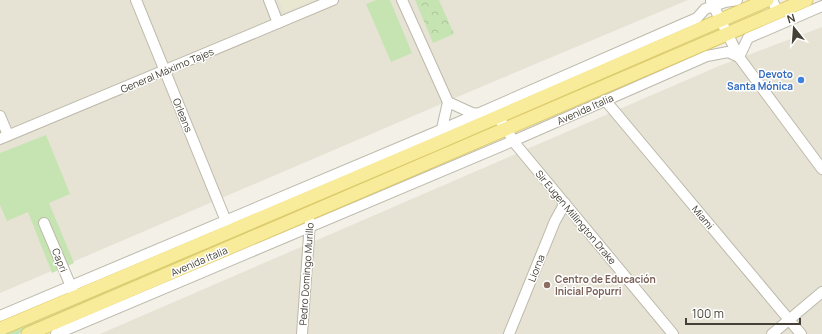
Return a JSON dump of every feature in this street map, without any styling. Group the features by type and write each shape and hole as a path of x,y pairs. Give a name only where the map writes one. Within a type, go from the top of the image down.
{"main road":[{"name":"Avenida Italia","path":"0,329 38,307 73,292 371,165 436,144 768,0"},
{"path":"726,34 734,23 772,0"},
{"name":"Avenida Italia","path":"28,334 310,213 373,193 507,129 726,34 781,17 804,5"},
{"path":"673,57 713,30 720,21"}],"street":[{"name":"Orleans","path":"136,0 228,226"},
{"path":"269,0 278,23"},
{"name":"General Máximo Tajes","path":"4,137 333,0"},
{"path":"402,0 448,102 443,129 436,144"},
{"name":"Avenida Italia","path":"371,165 443,129 697,18 712,3 737,0"},
{"path":"772,0 781,17"},
{"path":"712,3 726,34 739,57 822,168"},
{"name":"Avenida Italia","path":"804,5 822,6"},
{"name":"Avenida Italia","path":"56,334 310,227 373,193 513,141 707,56 728,52 739,57 748,38 781,17"},
{"path":"666,43 673,57"},
{"name":"Miami","path":"605,100 801,334"},
{"path":"448,102 477,114 497,117"},
{"path":"0,116 4,137"},
{"name":"Sir Eugen Millington Drake","path":"497,117 507,129 513,141 673,334"},
{"name":"Liorna","path":"509,334 555,221 564,203"},
{"name":"Pedro Domingo Murillo","path":"302,334 310,213"},
{"name":"Capri","path":"44,223 73,292"},
{"path":"772,334 822,292"},
{"name":"Avenida Italia","path":"0,316 38,307"}],"shaded area":[{"path":"0,0 688,0 0,293"},
{"path":"279,0 314,0 284,12"},
{"path":"822,27 822,334 100,334 719,66"}],"green space":[{"path":"376,0 390,0 412,53 391,62 366,4"},
{"path":"415,0 439,0 454,34 433,43"},
{"path":"664,49 666,54 515,119 512,117"},
{"path":"485,128 486,132 18,334 0,334"},
{"path":"46,135 70,194 49,203 74,263 52,273 28,212 7,221 0,205 0,153"}],"place":[{"name":"Devoto Santa Mónica","path":"801,80"},
{"name":"Centro de Educación Inicial Popurri","path":"547,285"}]}
